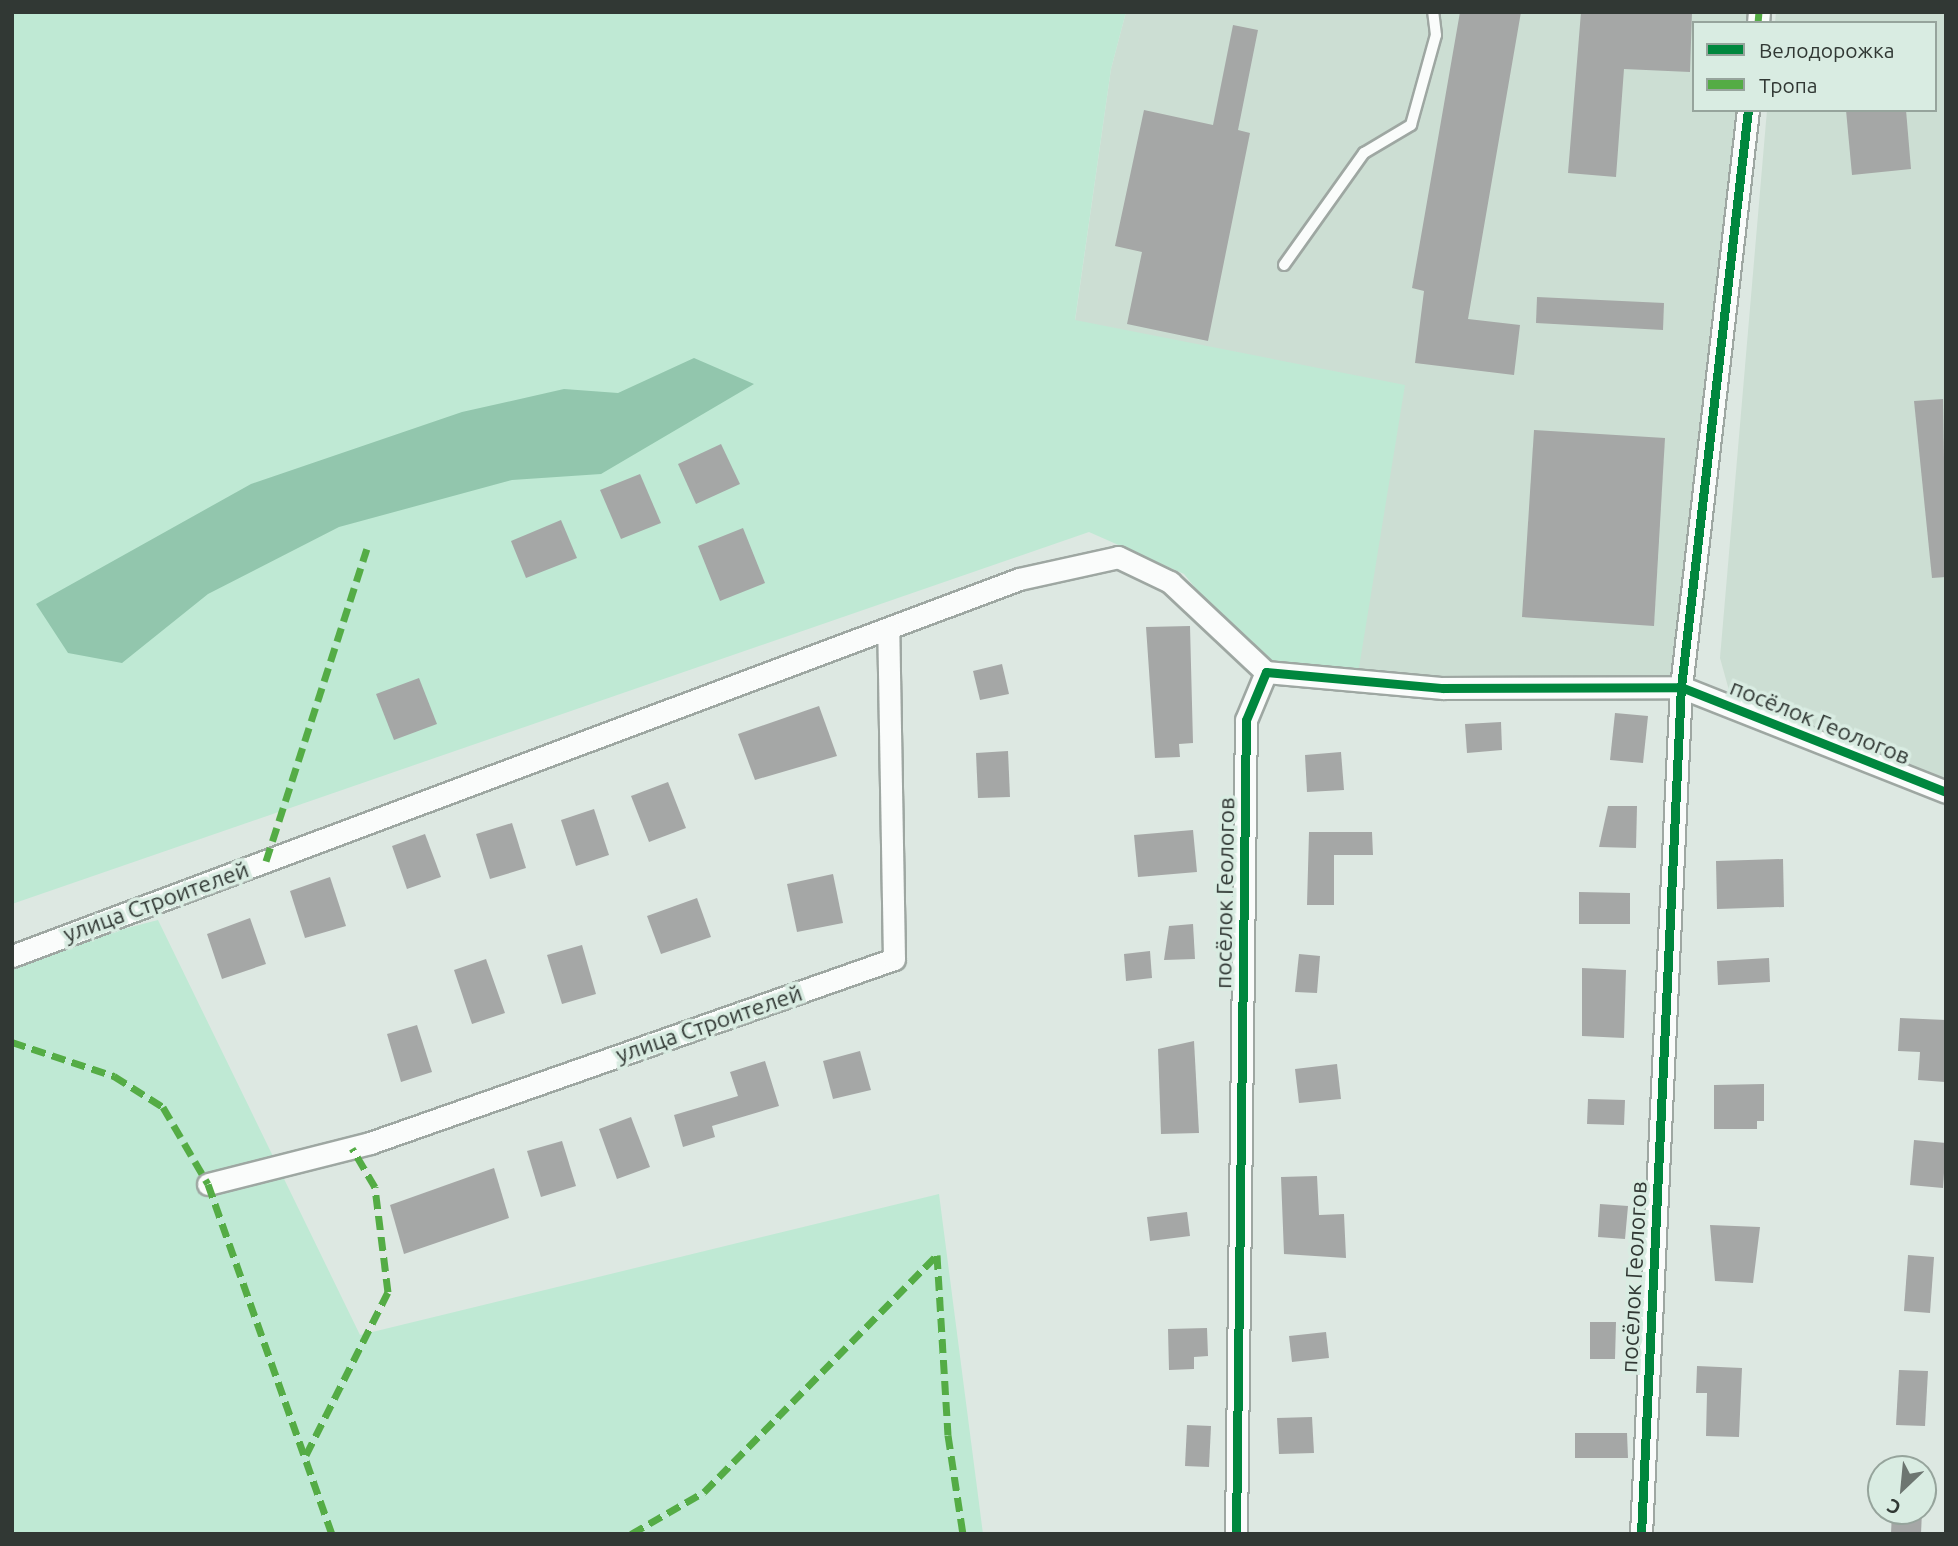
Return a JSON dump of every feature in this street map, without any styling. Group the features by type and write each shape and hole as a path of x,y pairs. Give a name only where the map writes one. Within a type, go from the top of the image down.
{"street":[{"path":"1681,687 1748,112"},
{"name":"улица Строителей","path":"12,956 1019,579 1118,557 1170,582 1266,672"},
{"name":"улица Строителей","path":"208,1184 370,1143 894,959 888,629"},
{"name":"посёлок Геологов","path":"1236,1534 1246,720 1266,672 1443,688 1681,687 1946,792"},
{"name":"посёлок Геологов","path":"1642,1534 1681,687"}],"lane":[{"path":"1284,265 1364,153 1411,125 1436,35 1433,12"}],"shaded area":[{"path":"12,12 1126,12 1111,69 1075,320 1405,385 1357,680 1251,657 1184,574 1089,532 12,904"},
{"path":"1126,12 1758,12 1757,21 1692,21 1692,112 1748,112 1675,693 1357,680 1075,321 1111,69"},
{"path":"1776,12 1946,12 1946,781 1730,694 1720,658 1767,112 1937,112 1937,21 1775,21"},
{"path":"694,358 754,384 601,474 512,480 339,527 208,594 122,663 68,653 36,604 251,484 462,412 564,389 618,393"},
{"path":"158,920 360,1335 939,1194 983,1534 12,1534 12,958"}],"building":[{"path":"1460,12 1521,12 1468,319 1520,325 1514,375 1415,363 1424,291 1412,288"},
{"path":"1581,12 1692,12 1690,72 1624,69 1616,177 1568,173"},
{"path":"1233,25 1258,30 1238,130 1250,133 1208,341 1127,324 1142,252 1115,246 1144,110 1213,125"},
{"path":"1846,112 1906,112 1911,169 1852,175"},
{"path":"1537,297 1664,303 1663,330 1536,323"},
{"path":"1943,399 1946,577 1932,578 1914,401"},
{"path":"1534,430 1665,438 1654,626 1522,617"},
{"path":"721,444 740,484 696,504 678,464"},
{"path":"640,474 661,523 621,539 600,490"},
{"path":"561,520 577,558 526,578 511,541"},
{"path":"743,528 765,583 720,601 698,546"},
{"path":"1190,626 1193,743 1179,744 1180,757 1155,758 1146,627"},
{"path":"1002,664 1009,694 980,700 973,671"},
{"path":"419,678 437,724 394,740 376,694"},
{"path":"819,706 837,756 755,780 738,734"},
{"path":"1615,713 1648,716 1643,763 1610,760"},
{"path":"1501,722 1502,750 1467,753 1465,724"},
{"path":"1008,751 1010,797 978,798 976,753"},
{"path":"1341,752 1344,790 1307,792 1305,755"},
{"path":"668,782 686,828 649,842 631,796"},
{"path":"1608,806 1637,806 1636,848 1599,847"},
{"path":"594,809 609,855 576,866 561,820"},
{"path":"512,823 526,868 490,879 476,834"},
{"path":"1193,830 1197,872 1138,877 1134,835"},
{"path":"1309,832 1372,832 1373,855 1334,855 1334,905 1307,905"},
{"path":"425,834 441,877 407,889 392,846"},
{"path":"1783,859 1784,907 1717,909 1716,861"},
{"path":"833,874 843,923 797,932 787,884"},
{"path":"330,877 346,926 305,938 290,891"},
{"path":"1579,892 1630,893 1630,924 1579,924"},
{"path":"697,898 711,937 661,954 647,916"},
{"path":"250,918 266,964 222,979 207,934"},
{"path":"1193,924 1195,959 1164,960 1169,926"},
{"path":"582,945 596,994 562,1004 547,955"},
{"path":"1150,951 1152,978 1126,981 1124,954"},
{"path":"1299,954 1320,956 1317,993 1295,992"},
{"path":"1769,958 1770,982 1718,985 1717,961"},
{"path":"486,959 505,1013 472,1024 454,970"},
{"path":"1582,968 1626,970 1624,1038 1582,1036"},
{"path":"1900,1018 1946,1020 1945,1082 1918,1080 1920,1052 1898,1051"},
{"path":"417,1025 432,1072 401,1082 387,1034"},
{"path":"1194,1041 1199,1133 1161,1134 1158,1049"},
{"path":"860,1051 871,1090 833,1099 823,1061"},
{"path":"765,1061 779,1106 712,1126 715,1137 683,1147 674,1115 738,1096 730,1072"},
{"path":"1337,1064 1341,1099 1299,1103 1295,1069"},
{"path":"1764,1084 1764,1121 1757,1121 1757,1129 1714,1129 1714,1085"},
{"path":"1588,1099 1625,1100 1624,1125 1587,1124"},
{"path":"631,1117 650,1167 617,1179 599,1129"},
{"path":"1914,1140 1946,1143 1943,1188 1910,1185"},
{"path":"562,1141 576,1186 541,1197 527,1151"},
{"path":"494,1168 509,1218 404,1254 390,1205"},
{"path":"1317,1176 1319,1215 1344,1214 1346,1258 1284,1254 1281,1177"},
{"path":"1600,1204 1628,1206 1625,1239 1598,1237"},
{"path":"1187,1212 1190,1236 1150,1241 1147,1217"},
{"path":"1710,1225 1760,1227 1753,1283 1715,1281"},
{"path":"1908,1255 1934,1257 1930,1313 1904,1311"},
{"path":"1590,1322 1616,1322 1615,1359 1590,1359"},
{"path":"1207,1328 1208,1356 1194,1357 1194,1369 1169,1370 1168,1329"},
{"path":"1326,1332 1329,1358 1292,1362 1289,1336"},
{"path":"1697,1366 1742,1368 1739,1437 1706,1436 1707,1393 1696,1393"},
{"path":"1899,1370 1928,1371 1925,1426 1896,1425"},
{"path":"1312,1417 1314,1453 1279,1454 1277,1418"},
{"path":"1187,1425 1211,1426 1209,1467 1185,1466"},
{"path":"1575,1433 1627,1433 1628,1458 1575,1458"},
{"path":"1891,1525 1921,1525 1921,1534 1891,1534"}],"marked path":[{"path":"1758,21 1759,12"},
{"path":"266,861 367,549"},
{"path":"12,1042 114,1076 163,1107 208,1184 332,1534"},
{"path":"306,1455 388,1292 375,1187 352,1148"},
{"path":"631,1534 704,1492 937,1255 948,1435 963,1534"}],"cycle path":[{"path":"1641,1534 1681,687 1748,112"},
{"path":"1236,1534 1246,720 1266,672 1443,688 1681,687 1946,792"}]}
